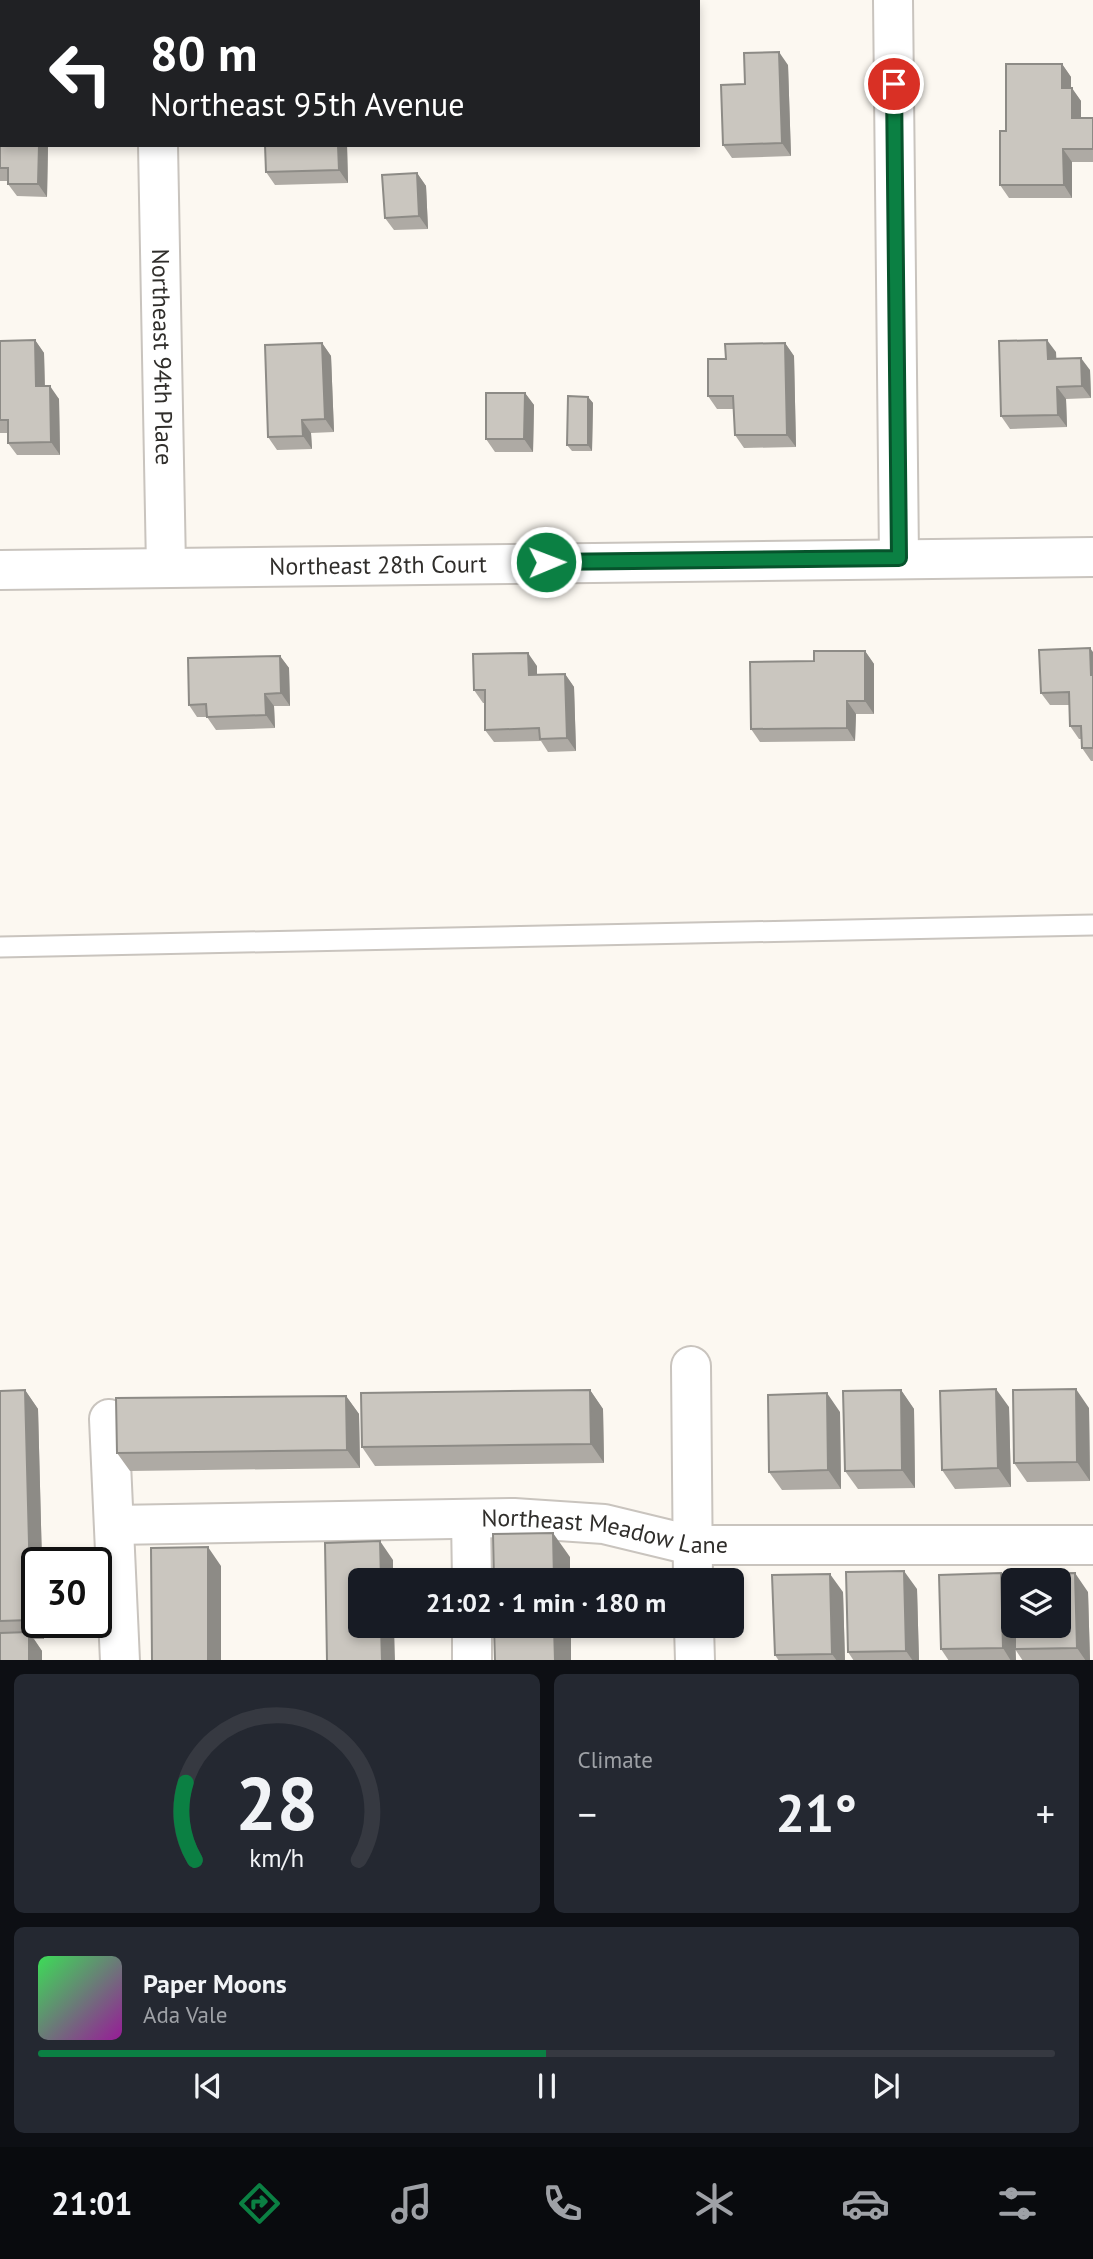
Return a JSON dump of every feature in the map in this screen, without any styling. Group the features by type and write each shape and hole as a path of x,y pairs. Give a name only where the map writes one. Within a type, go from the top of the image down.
{"street":[{"path":"893,0 899,558"},
{"name":"Northeast 94th Place","path":"158,147 166,567"},
{"name":"Northeast 28th Court","path":"0,570 1093,557"},
{"path":"691,1366 692,1562"},
{"path":"109,1419 120,1660"},
{"name":"Northeast Meadow Lane","path":"114,1525 514,1518 604,1524 692,1562 1093,1545"},
{"path":"471,1519 472,1568"},
{"path":"472,1638 472,1660"},
{"path":"694,1638 695,1660"}],"lane":[{"path":"0,947 1093,925"}],"building":[{"path":"779,52 782,143 723,145 721,85 745,84 744,53"},
{"path":"1006,64 1062,64 1062,88 1072,88 1072,118 1093,118 1093,149 1063,149 1064,185 1000,185 1000,131 1006,131"},
{"path":"0,147 39,147 38,184 8,184 8,168 0,168"},
{"path":"265,147 338,147 339,170 266,172"},
{"path":"417,173 419,216 385,218 382,175"},
{"path":"35,340 36,386 50,386 51,442 8,443 8,420 0,420 0,341"},
{"path":"1047,340 1048,359 1081,358 1082,386 1057,387 1058,415 1001,416 999,341"},
{"path":"322,343 325,419 302,420 303,436 268,437 265,345"},
{"path":"785,343 787,435 735,435 733,396 708,396 708,359 726,359 725,344"},
{"path":"486,393 525,393 524,439 486,439"},
{"path":"568,396 588,397 588,445 567,445"},
{"path":"1090,648 1093,675 1093,748 1082,748 1081,726 1070,726 1069,692 1041,693 1039,650"},
{"path":"814,651 865,651 865,701 847,701 847,728 751,729 750,662 814,661"},
{"path":"528,653 529,675 565,674 567,738 540,739 539,728 485,730 485,690 474,690 473,654"},
{"path":"280,656 281,693 265,694 266,715 207,717 206,704 189,705 188,658"},
{"path":"996,1389 998,1468 942,1470 940,1391"},
{"path":"1076,1389 1077,1462 1014,1463 1013,1390"},
{"path":"25,1390 29,1547 21,1547 21,1620 0,1621 0,1391"},
{"path":"590,1390 591,1444 362,1447 361,1393"},
{"path":"901,1390 902,1470 845,1471 843,1391"},
{"path":"827,1393 828,1470 769,1472 768,1395"},
{"path":"346,1396 347,1450 117,1453 116,1398"},
{"path":"553,1533 554,1568 494,1568 493,1534"},
{"path":"380,1541 381,1568 348,1568 348,1638 381,1638 382,1660 327,1660 325,1543"},
{"path":"208,1547 208,1660 152,1660 151,1548"},
{"path":"904,1571 906,1651 848,1652 846,1572"},
{"path":"1001,1573 1003,1648 941,1649 939,1575"},
{"path":"1071,1573 1075,1573 1077,1648 1015,1649 1015,1638 1071,1638"},
{"path":"830,1574 832,1654 775,1655 772,1575"},
{"path":"21,1632 21,1638 29,1638 29,1660 0,1660 0,1633"},
{"path":"494,1638 554,1638 555,1660 495,1660"}],"route":[{"path":"546,562 899,558 894,84"}]}
